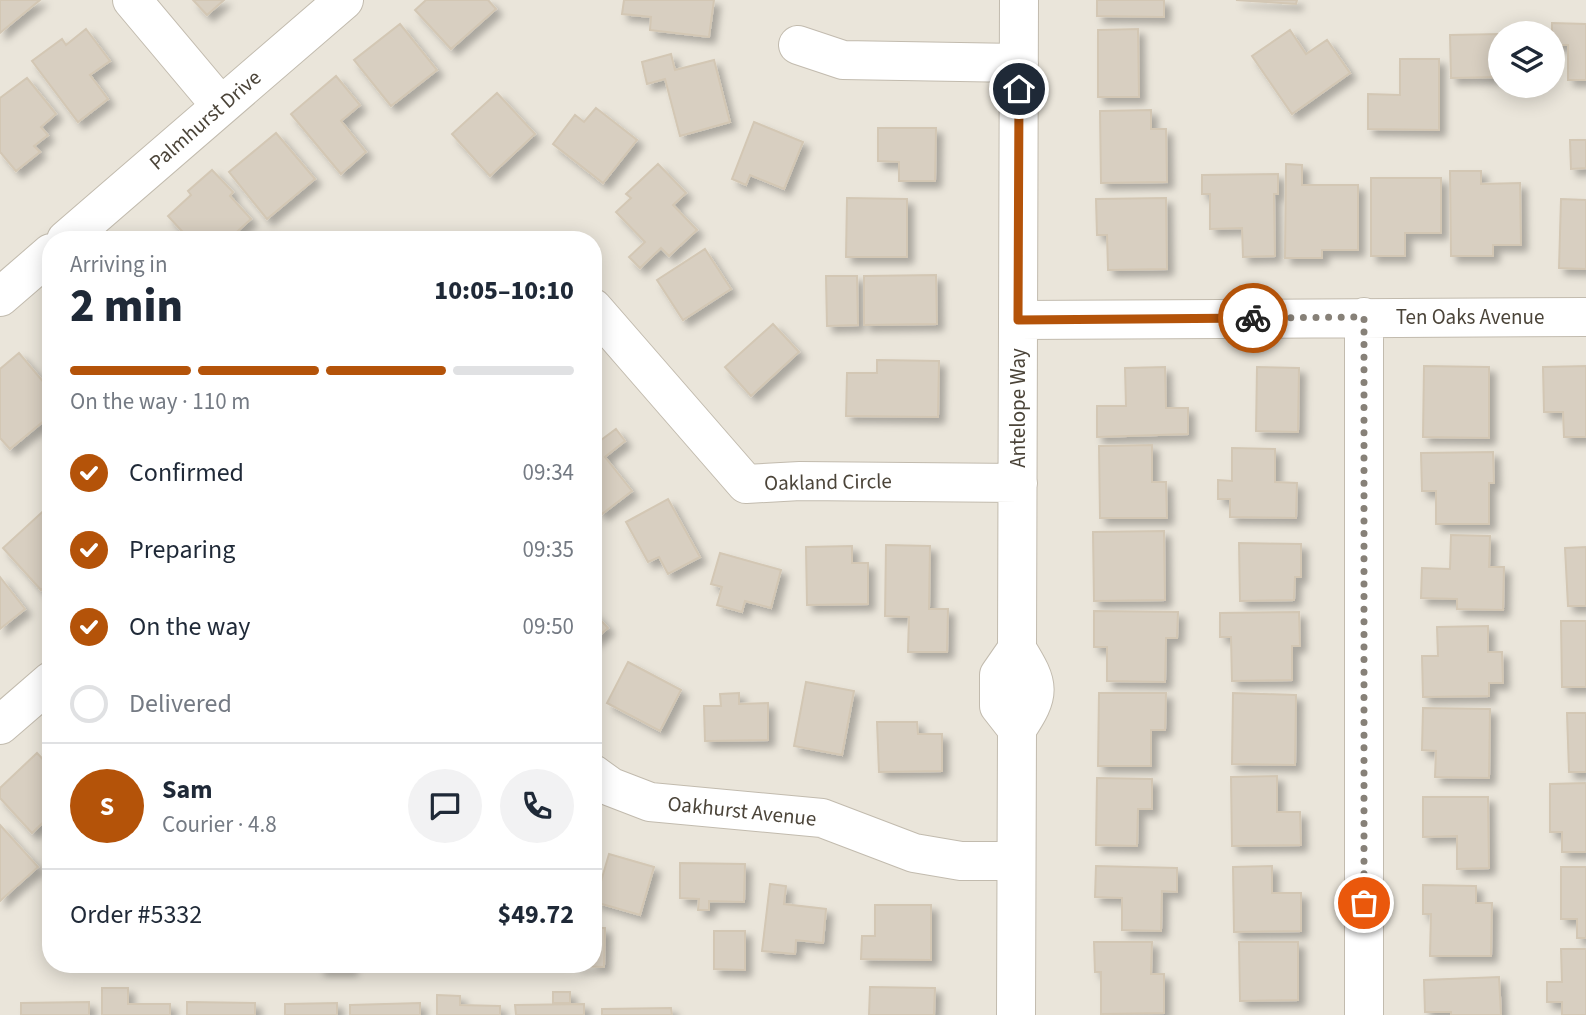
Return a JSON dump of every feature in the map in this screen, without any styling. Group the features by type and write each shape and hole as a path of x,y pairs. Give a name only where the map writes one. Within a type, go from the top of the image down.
{"street":[{"path":"132,0 221,106"},
{"name":"Palmhurst Drive","path":"107,227 221,106 344,0"},
{"name":"Antelope Way","path":"1016,1015 1017,729 999,706 999,675 1017,649 1019,0"},
{"path":"798,45 843,60 1019,63"},
{"path":"0,297 42,261"},
{"path":"1364,317 1364,1015"},
{"name":"Ten Oaks Avenue","path":"1018,320 1586,317"},
{"name":"Oakland Circle","path":"602,318 746,484 800,481 1018,483"},
{"path":"0,725 42,689"},
{"name":"Oakhurst Avenue","path":"602,780 611,787 650,802 822,818 914,853 961,861 1016,861"}],"shaded area":[{"path":"0,0 1586,0 1586,1015 0,1015"}],"building":[{"path":"0,0 40,0 0,33"},
{"path":"193,0 224,0 207,15"},
{"path":"426,0 488,0 496,9 451,49 415,10"},
{"path":"624,0 714,0 709,37 650,30 651,17 622,14"},
{"path":"1097,0 1164,0 1164,17 1097,16"},
{"path":"1236,0 1297,0 1296,4"},
{"path":"1565,23 1586,24 1586,80 1568,80 1568,45 1565,45"},
{"path":"400,24 437,70 391,106 354,60"},
{"path":"86,29 110,61 90,75 108,99 78,122 32,61 62,39 66,45"},
{"path":"1138,29 1139,97 1098,97 1098,30"},
{"path":"1290,30 1306,54 1327,40 1350,73 1292,114 1252,56"},
{"path":"1488,34 1488,77 1451,78 1450,35"},
{"path":"671,54 675,70 714,60 730,122 680,136 665,79 647,84 642,62"},
{"path":"1400,59 1439,59 1439,130 1368,129 1368,94 1400,95"},
{"path":"336,76 360,105 341,121 366,152 341,174 291,114"},
{"path":"27,78 56,114 41,127 48,135 34,146 40,152 16,171 0,152 0,98"},
{"path":"497,93 535,134 490,176 452,134"},
{"path":"596,108 637,140 603,183 553,144 575,115 584,122"},
{"path":"1151,110 1151,129 1166,129 1167,182 1101,183 1100,111"},
{"path":"754,122 803,142 784,189 750,175 746,185 732,179"},
{"path":"878,128 936,128 935,181 899,181 899,162 878,161"},
{"path":"276,133 315,179 267,219 229,172"},
{"path":"1570,140 1586,140 1586,168 1571,169"},
{"path":"658,164 686,193 673,205 697,230 669,256 661,248 640,268 629,257 645,242 616,212 631,198 626,194"},
{"path":"1286,164 1302,165 1302,185 1358,185 1358,250 1322,250 1322,258 1285,258"},
{"path":"212,170 233,192 230,196 251,219 238,231 182,231 168,216 191,195 188,191"},
{"path":"1450,171 1481,171 1481,184 1520,183 1521,245 1493,245 1493,256 1451,256"},
{"path":"1278,174 1278,194 1274,194 1275,256 1243,257 1242,228 1210,229 1210,194 1202,194 1202,175"},
{"path":"1371,178 1441,178 1441,233 1405,233 1405,256 1371,256"},
{"path":"847,198 907,199 907,257 846,257"},
{"path":"1166,198 1167,269 1108,270 1107,235 1097,235 1096,199"},
{"path":"1561,199 1586,200 1586,269 1559,268"},
{"path":"705,249 731,289 683,320 657,280"},
{"path":"936,275 937,324 864,325 864,276"},
{"path":"826,276 857,276 858,325 827,326"},
{"path":"773,324 799,352 751,396 725,367"},
{"path":"19,353 42,380 42,422 10,449 0,438 0,369"},
{"path":"877,360 939,361 938,417 846,416 847,373 877,373"},
{"path":"1424,366 1489,367 1489,438 1423,437"},
{"path":"1586,366 1586,437 1564,437 1563,412 1544,412 1543,367"},
{"path":"1165,367 1166,408 1188,408 1188,434 1097,437 1097,406 1126,406 1125,368"},
{"path":"1257,367 1299,368 1298,432 1256,431"},
{"path":"616,429 625,441 605,457 632,491 602,514 602,439"},
{"path":"1152,445 1152,482 1166,482 1167,518 1100,518 1099,446"},
{"path":"1232,448 1275,449 1275,482 1297,483 1296,518 1230,517 1230,499 1218,499 1218,480 1232,481"},
{"path":"1493,452 1494,483 1489,483 1489,524 1436,524 1436,491 1422,491 1421,453"},
{"path":"668,499 700,557 668,574 659,557 648,562 626,522"},
{"path":"42,512 42,589 41,590 3,548"},
{"path":"1164,531 1165,600 1094,601 1093,532"},
{"path":"1451,535 1490,536 1489,567 1504,567 1503,610 1457,609 1457,599 1421,598 1422,568 1450,569"},
{"path":"1239,543 1301,544 1301,577 1295,577 1294,600 1240,601"},
{"path":"886,545 930,546 929,609 948,609 947,652 908,652 909,617 885,616"},
{"path":"852,546 852,563 868,563 868,604 807,605 806,547"},
{"path":"1586,547 1586,606 1568,606 1565,548"},
{"path":"720,553 781,570 771,608 745,601 742,612 717,605 722,587 711,584"},
{"path":"0,577 25,609 0,629"},
{"path":"1094,611 1178,612 1177,638 1166,638 1165,682 1107,681 1107,647 1094,647"},
{"path":"1299,612 1300,646 1292,646 1292,680 1232,681 1231,637 1220,637 1220,613"},
{"path":"1561,621 1586,621 1586,687 1562,687"},
{"path":"602,622 608,628 602,633"},
{"path":"1488,626 1488,652 1502,652 1503,683 1489,683 1489,696 1423,697 1422,656 1438,656 1437,627"},
{"path":"628,662 681,690 660,731 607,703"},
{"path":"806,682 854,691 842,755 794,746"},
{"path":"739,693 739,704 768,703 768,740 705,741 704,706 721,706 720,694"},
{"path":"1099,693 1166,693 1165,730 1151,730 1151,766 1098,766"},
{"path":"1233,693 1296,695 1295,765 1232,764"},
{"path":"1423,708 1490,709 1489,778 1435,777 1436,751 1422,750"},
{"path":"1567,713 1586,713 1586,772 1569,772"},
{"path":"877,722 917,722 918,734 942,734 942,771 879,772"},
{"path":"37,753 42,758 42,824 32,833 0,798 0,788"},
{"path":"1277,776 1277,812 1300,812 1301,845 1232,846 1231,777"},
{"path":"1097,778 1152,779 1152,809 1138,809 1137,846 1096,845"},
{"path":"1586,783 1586,852 1562,852 1562,832 1550,832 1550,784"},
{"path":"1423,797 1488,797 1489,868 1457,869 1457,836 1423,837"},
{"path":"0,825 38,867 0,901"},
{"path":"609,854 654,867 640,915 602,904 602,878"},
{"path":"680,863 745,864 744,902 709,901 709,910 698,910 699,899 680,898"},
{"path":"1096,866 1177,868 1177,892 1162,891 1161,931 1122,930 1122,898 1095,897"},
{"path":"1272,866 1272,893 1301,893 1301,931 1234,932 1233,867"},
{"path":"1561,867 1586,867 1586,938 1577,938 1577,919 1561,919"},
{"path":"770,884 786,886 784,904 826,909 823,943 796,940 795,954 762,951"},
{"path":"1423,885 1476,886 1476,903 1492,903 1491,956 1430,956 1431,914 1423,914"},
{"path":"875,905 931,905 931,960 861,959 862,936 875,936"},
{"path":"602,928 605,928 602,967"},
{"path":"714,931 745,931 745,970 714,969"},
{"path":"1094,942 1152,942 1151,974 1164,974 1164,1013 1101,1014 1101,972 1095,972"},
{"path":"1239,942 1298,942 1298,1000 1240,1001"},
{"path":"1561,949 1586,949 1586,1015 1562,1015 1562,1002 1547,1002 1547,982 1562,982"},
{"path":"1499,977 1501,1015 1425,1012 1424,980"},
{"path":"870,987 935,988 934,1015 869,1015"},
{"path":"102,988 128,988 128,1004 170,1004 170,1015 102,1015"},
{"path":"553,992 570,992 570,1003 553,1003"},
{"path":"437,995 460,996 460,1005 500,1006 500,1015 437,1015"},
{"path":"89,1002 89,1015 21,1015 21,1003"},
{"path":"187,1002 255,1003 255,1015 187,1015"},
{"path":"337,1003 337,1015 285,1015 285,1004"},
{"path":"420,1003 420,1015 350,1015 350,1005"},
{"path":"584,1004 584,1015 516,1015 515,1005"},
{"path":"671,1008 672,1015 602,1015 602,1009"}],"way so far":[{"path":"1253,318 1364,317 1364,903"}],"route":[{"path":"1019,89 1018,320 1253,318"}]}
